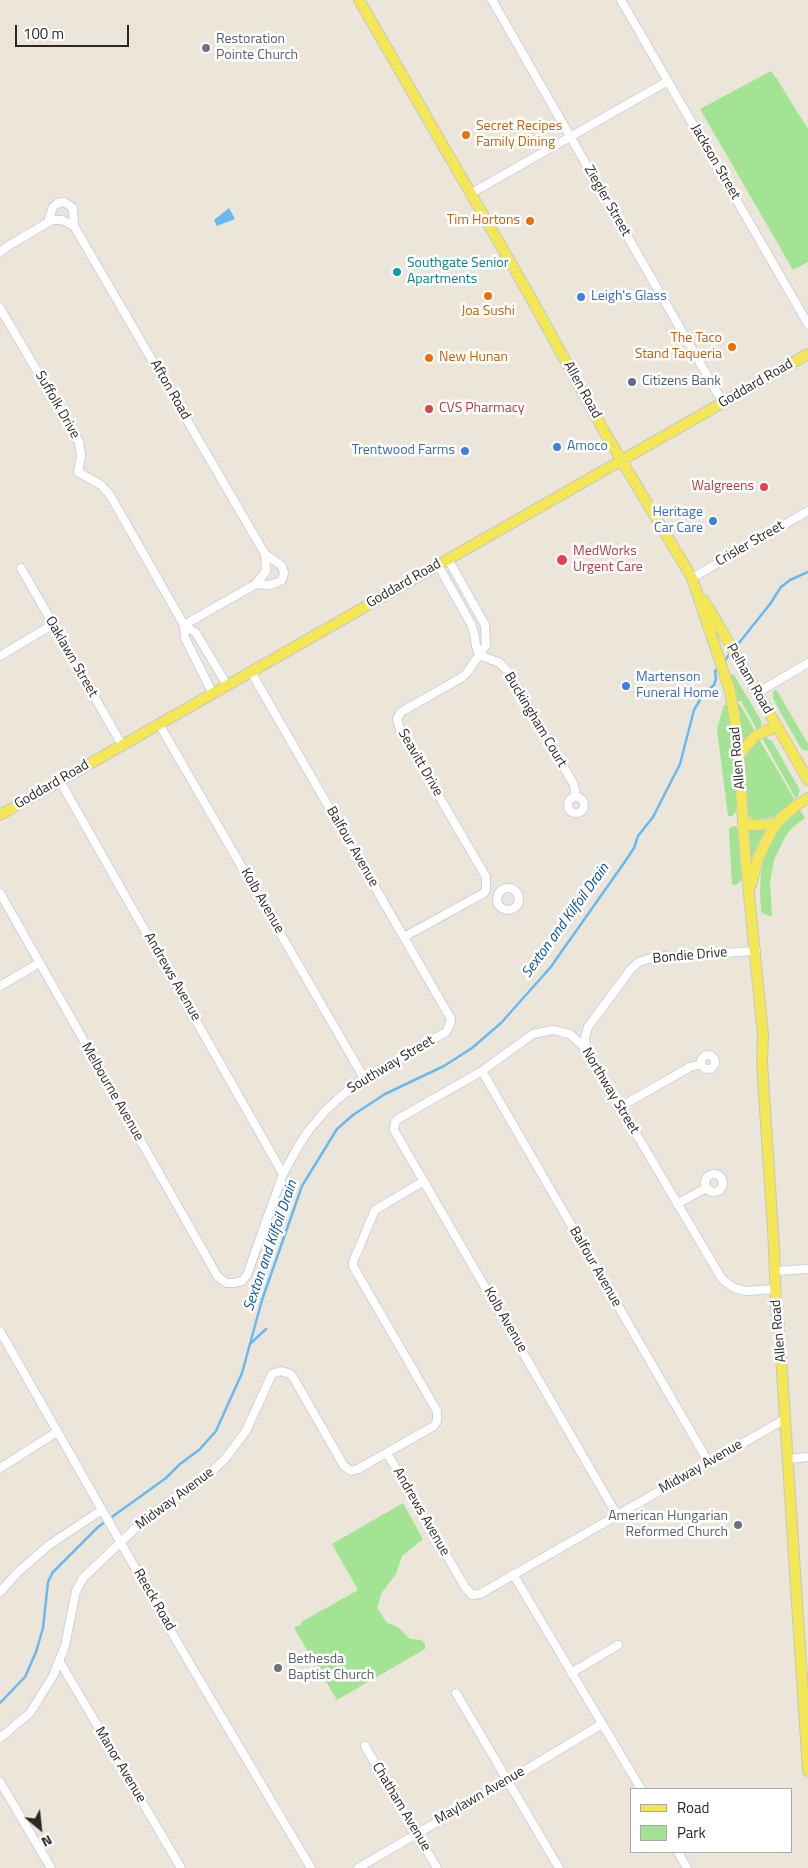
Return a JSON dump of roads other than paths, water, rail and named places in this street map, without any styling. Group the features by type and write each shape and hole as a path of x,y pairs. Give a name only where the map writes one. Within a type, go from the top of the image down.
{"main road":[{"name":"Allen Road","path":"359,0 527,291 608,438 692,578 734,711 763,1035 762,1063 808,1771"},
{"name":"Goddard Road","path":"0,815 808,354"},
{"name":"Pelham Road","path":"692,578 808,780"},
{"path":"739,755 754,736 777,726"},
{"name":"Allen Road","path":"749,891 758,858 767,838 776,824 797,805 808,798"},
{"path":"743,822 751,824 776,824"}],"street":[{"name":"Ziegler Street","path":"492,0 723,403"},
{"name":"Jackson Street","path":"621,0 808,324"},
{"path":"470,194 668,81"},
{"name":"Afton Road","path":"48,222 53,206 58,203 64,202 73,208 74,226 265,554 266,571 256,584"},
{"path":"0,252 48,222 62,220 74,226"},
{"name":"Suffolk Drive","path":"0,308 79,442 82,456 78,472 101,485 110,495 184,625 185,638 213,694"},
{"name":"Crisler Street","path":"692,578 808,511"},
{"name":"Afton Road","path":"256,584 268,585 282,580 284,573 282,566 265,554"},
{"path":"448,559 485,625 486,645 480,656"},
{"path":"438,565 470,624 480,656"},
{"name":"Oaklawn Street","path":"21,568 122,745"},
{"path":"184,625 256,584"},
{"path":"0,656 52,625"},
{"name":"Suffolk Drive","path":"184,625 196,633 226,686"},
{"name":"Buckingham Court","path":"480,656 500,663 510,674 574,786 576,797"},
{"name":"Seavitt Drive","path":"480,656 466,674 404,710 396,719 486,877 486,889"},
{"path":"757,693 808,663"},
{"name":"Balfour Avenue","path":"251,672 449,1014 450,1024"},
{"name":"Kolb Avenue","path":"159,724 364,1078"},
{"name":"Andrews Avenue","path":"60,780 283,1174"},
{"path":"404,937 484,893 486,889 498,894"},
{"name":"Melbourne Avenue","path":"0,893 218,1277 224,1282 231,1284"},
{"name":"Bondie Drive","path":"586,1049 585,1037 588,1028 631,969 639,962 654,957 756,951"},
{"path":"0,986 39,963"},
{"name":"Southway Street","path":"231,1284 242,1281 247,1275 283,1174 299,1145 318,1119 340,1096 364,1078 446,1032 450,1024"},
{"name":"Northway Street","path":"395,1125 398,1119 482,1071 526,1038 541,1031 553,1030 570,1034 586,1049 722,1280 734,1288 746,1291 776,1289"},
{"path":"620,1107 690,1067 700,1064"},
{"name":"Balfour Avenue","path":"482,1071 709,1463"},
{"name":"Kolb Avenue","path":"395,1125 394,1130 618,1515"},
{"name":"Andrews Avenue","path":"424,1181 375,1210 353,1262 354,1270 438,1416 434,1426 387,1453 465,1587 472,1595 480,1594 513,1574"},
{"path":"677,1204 706,1188"},
{"path":"775,1271 808,1269"},
{"name":"Reeck Road","path":"1,1335 183,1652 311,1868"},
{"name":"Midway Avenue","path":"0,1738 20,1723 34,1709 45,1692 66,1646 74,1596 83,1578 154,1512 202,1480 225,1459 246,1431 269,1379 277,1371 286,1372 293,1377 348,1470 358,1469 387,1453"},
{"name":"Midway Avenue","path":"513,1574 785,1419"},
{"path":"0,1468 57,1432"},
{"path":"788,1459 808,1457"},
{"path":"0,1592 18,1572 43,1550 103,1512"},
{"path":"513,1574 640,1788"},
{"path":"571,1673 618,1645"},
{"name":"Manor Avenue","path":"60,1662 181,1868"},
{"path":"456,1693 559,1868"},
{"name":"Maylawn Avenue","path":"358,1868 602,1724"},
{"name":"Chatham Avenue","path":"365,1746 437,1868"},
{"path":"0,1782 51,1868"},
{"path":"679,1853 687,1868"}],"water":[{"path":"229,208 235,219 217,226 214,220"}],"waterway":[{"name":"Sexton and Kilfoil Drain","path":"735,648 781,587 790,580 808,572"},
{"name":"Sexton and Kilfoil Drain","path":"724,662 731,652"},
{"name":"Sexton and Kilfoil Drain","path":"0,1703 25,1677 36,1652 43,1628 48,1582 53,1572 98,1527 166,1478 180,1464 199,1450 216,1431 242,1373 262,1300 302,1186 337,1129 353,1115 385,1094 444,1066 472,1048 501,1023 550,968 624,863 634,848 638,836 653,817 680,764 694,710 704,693 714,685 716,679 715,671 719,668"},
{"path":"251,1343 266,1329"}],"place":[{"name":"Restoration Pointe Church","path":"206,48"},
{"name":"Secret Recipes Family Dining","path":"466,135"},
{"name":"Tim Hortons","path":"530,221"},
{"name":"Southgate Senior Apartments","path":"397,272"},
{"name":"Joa Sushi","path":"488,296"},
{"name":"Leigh's Glass","path":"581,297"},
{"name":"The Taco Stand Taqueria","path":"732,347"},
{"name":"New Hunan","path":"429,358"},
{"name":"Citizens Bank","path":"632,382"},
{"name":"CVS Pharmacy","path":"429,409"},
{"name":"Amoco","path":"557,447"},
{"name":"Trentwood Farms","path":"465,451"},
{"name":"Walgreens","path":"764,487"},
{"name":"Heritage Car Care","path":"713,521"},
{"name":"MedWorks Urgent Care","path":"562,560"},
{"name":"Martenson Funeral Home","path":"626,686"},
{"name":"American Hungarian Reformed Church","path":"738,1525"},
{"name":"Bethesda Baptist Church","path":"278,1668"}]}
